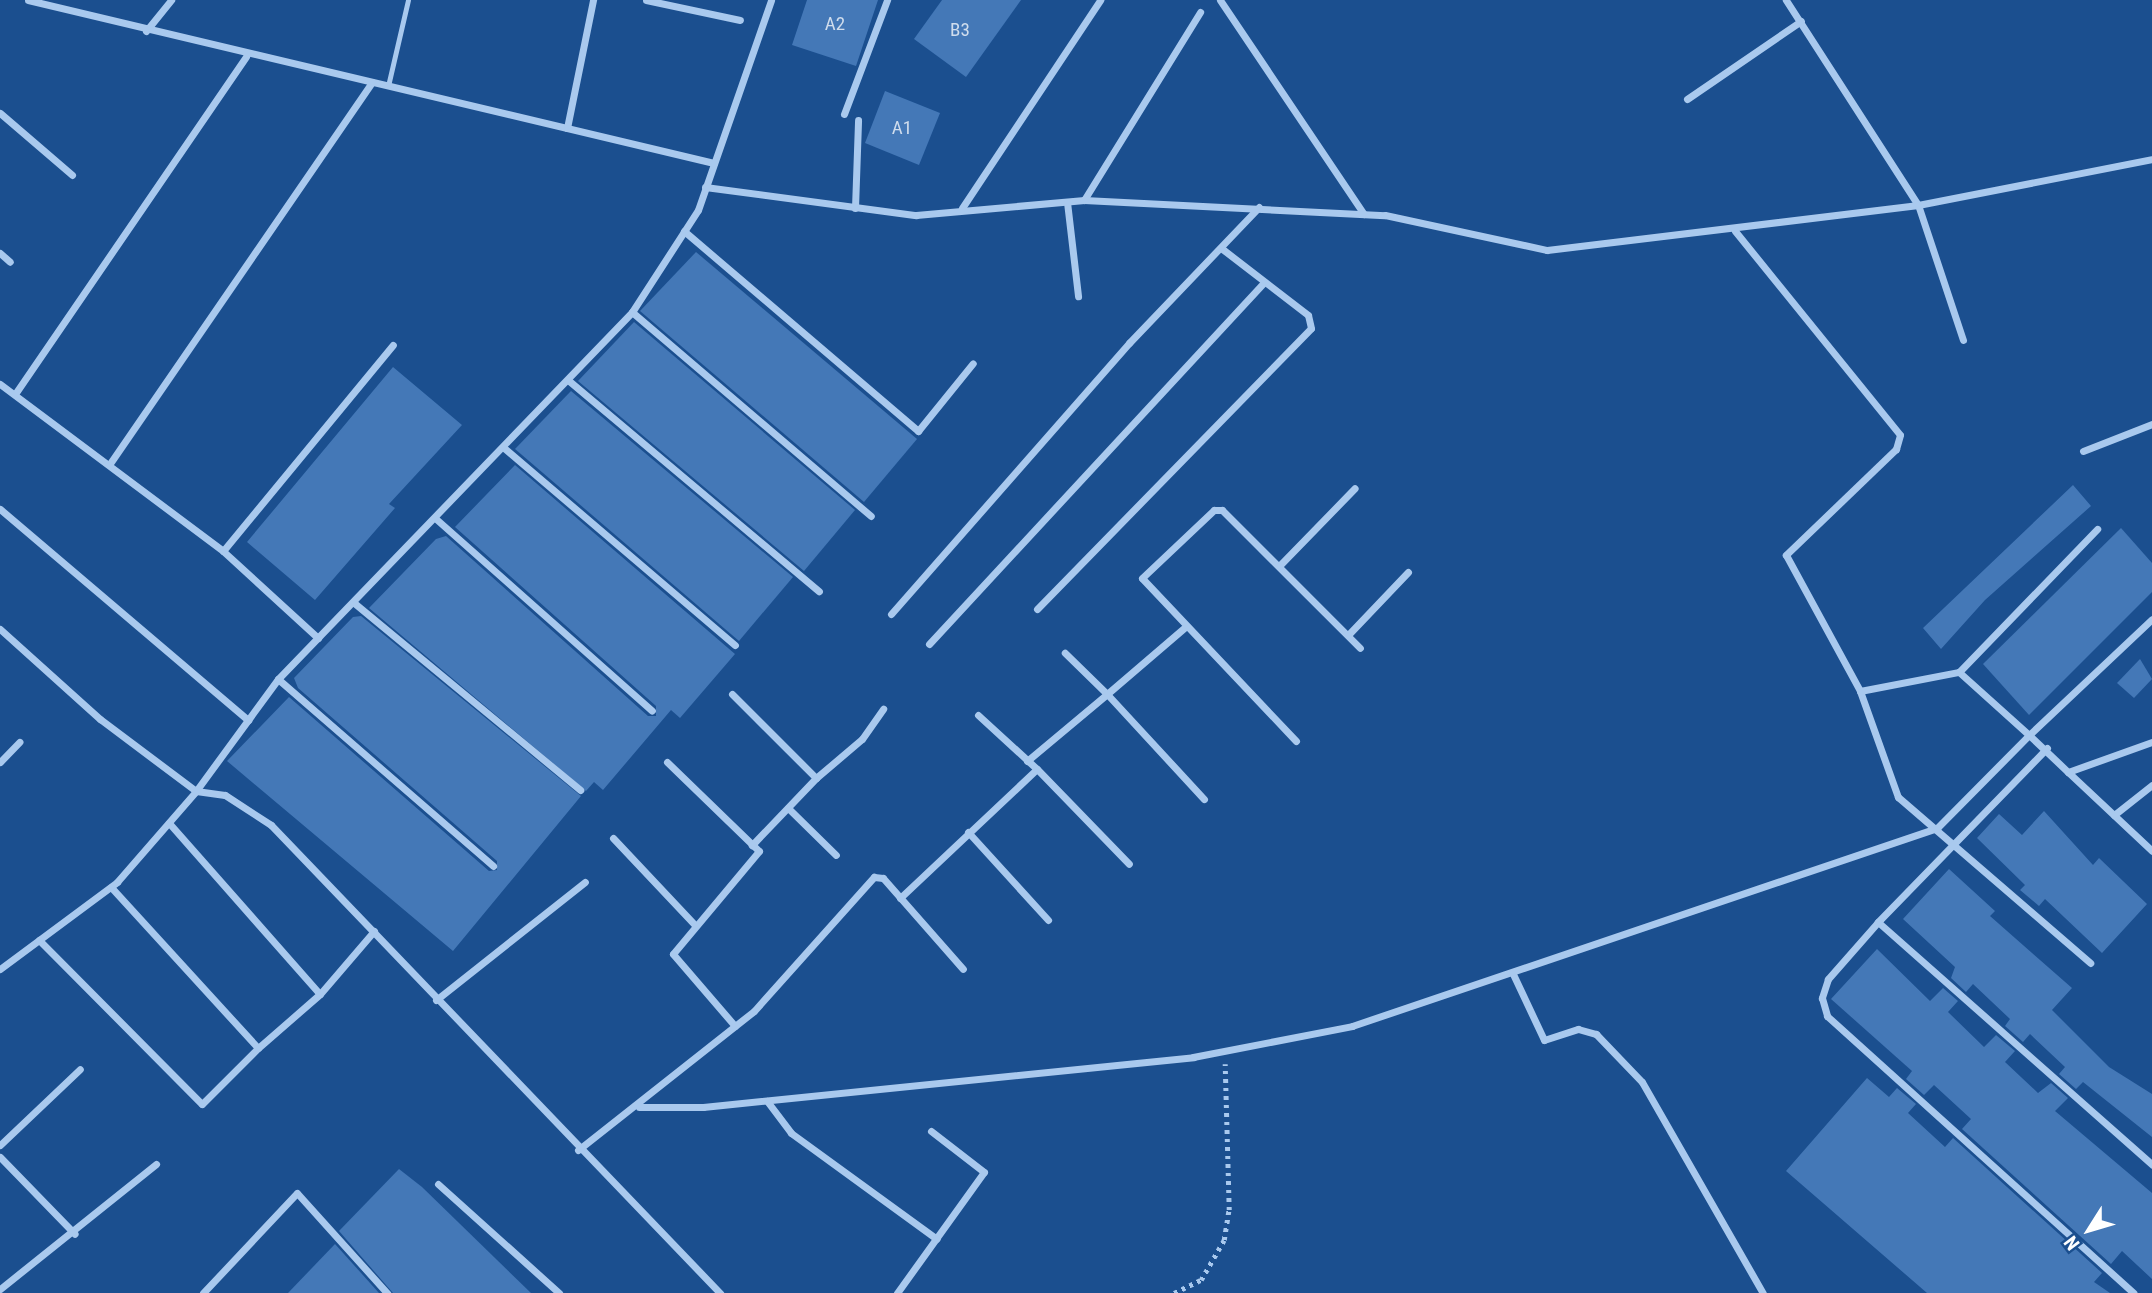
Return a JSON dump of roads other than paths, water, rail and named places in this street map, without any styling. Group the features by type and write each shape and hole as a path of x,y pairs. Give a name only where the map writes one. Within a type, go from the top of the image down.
{"street":[{"path":"28,0 246,57 372,82 713,163"},
{"path":"146,31 171,0"},
{"path":"567,128 593,0"},
{"path":"646,0 740,20"},
{"path":"1,968 111,887 196,791 278,679 632,312 684,232 705,187 771,0"},
{"path":"844,114 887,0"},
{"path":"962,208 1100,0"},
{"path":"1220,0 1364,214"},
{"path":"1786,0 1919,205 1963,340"},
{"path":"1084,200 1200,12"},
{"path":"1687,99 1801,21"},
{"path":"15,394 246,57"},
{"path":"111,462 372,82"},
{"path":"0,113 72,175"},
{"path":"855,208 858,120"},
{"path":"705,187 916,215 962,208 1084,200 1364,214 1547,250 1735,231 1919,205 2152,159"},
{"path":"1067,202 1078,296"},
{"path":"891,614 1259,207"},
{"path":"1735,231 1899,435 1896,449 1786,555 1860,691 1898,797 1937,828 1948,844 2090,963"},
{"path":"684,232 918,431 973,363"},
{"path":"1037,608 1311,328 1308,315 1221,248"},
{"path":"0,253 10,262"},
{"path":"929,644 1264,282"},
{"path":"632,312 871,516"},
{"path":"223,551 393,345"},
{"path":"568,380 819,591"},
{"path":"0,384 111,462 223,551 318,638"},
{"path":"2083,451 2152,425"},
{"path":"503,447 735,645"},
{"path":"1280,565 1355,488"},
{"path":"0,509 248,720"},
{"path":"1296,741 1184,628 1142,578 1214,510 1222,510 1280,565 1360,648"},
{"path":"435,518 652,710"},
{"path":"1860,691 1959,672 2097,529"},
{"path":"1348,635 1408,572"},
{"path":"354,602 580,790"},
{"path":"639,1107 767,1101 1225,1049 1352,1026 1513,974 1937,828 2029,735 2152,619"},
{"path":"1027,761 1184,628"},
{"path":"0,629 100,719 196,791 225,795 271,825 579,1150 720,1293"},
{"path":"1065,653 1107,694 1204,799"},
{"path":"1959,672 2047,748 2068,772 2152,850"},
{"path":"278,679 493,866"},
{"path":"732,694 816,778"},
{"path":"752,845 816,778 862,739 883,709"},
{"path":"978,715 1037,769 1129,864"},
{"path":"0,762 19,742"},
{"path":"2068,772 2152,742"},
{"path":"2047,748 1948,844 1828,979 1826,1016 2134,1293"},
{"path":"667,762 759,851 695,925 674,959 735,1026"},
{"path":"900,898 1037,769"},
{"path":"2114,815 2152,785"},
{"path":"788,808 836,855"},
{"path":"169,823 320,994"},
{"path":"968,832 1048,920"},
{"path":"612,838 695,925"},
{"path":"579,1150 639,1107 735,1026 874,877 900,898 963,969"},
{"path":"436,1000 585,882"},
{"path":"111,887 258,1048"},
{"path":"1878,922 2152,1164"},
{"path":"39,940 202,1104 258,1048 320,994 374,931"},
{"path":"1513,974 1544,1040 1578,1029 1596,1034 1642,1082 1763,1293"},
{"path":"0,1145 80,1069"},
{"path":"767,1101 791,1133 937,1239"},
{"path":"897,1293 984,1172 930,1131"},
{"path":"0,1157 75,1234"},
{"path":"0,1289 75,1234 156,1164"},
{"path":"438,1184 559,1293"},
{"path":"203,1293 297,1194 387,1293"}],"lane":[{"path":"387,86 408,0"}]}
